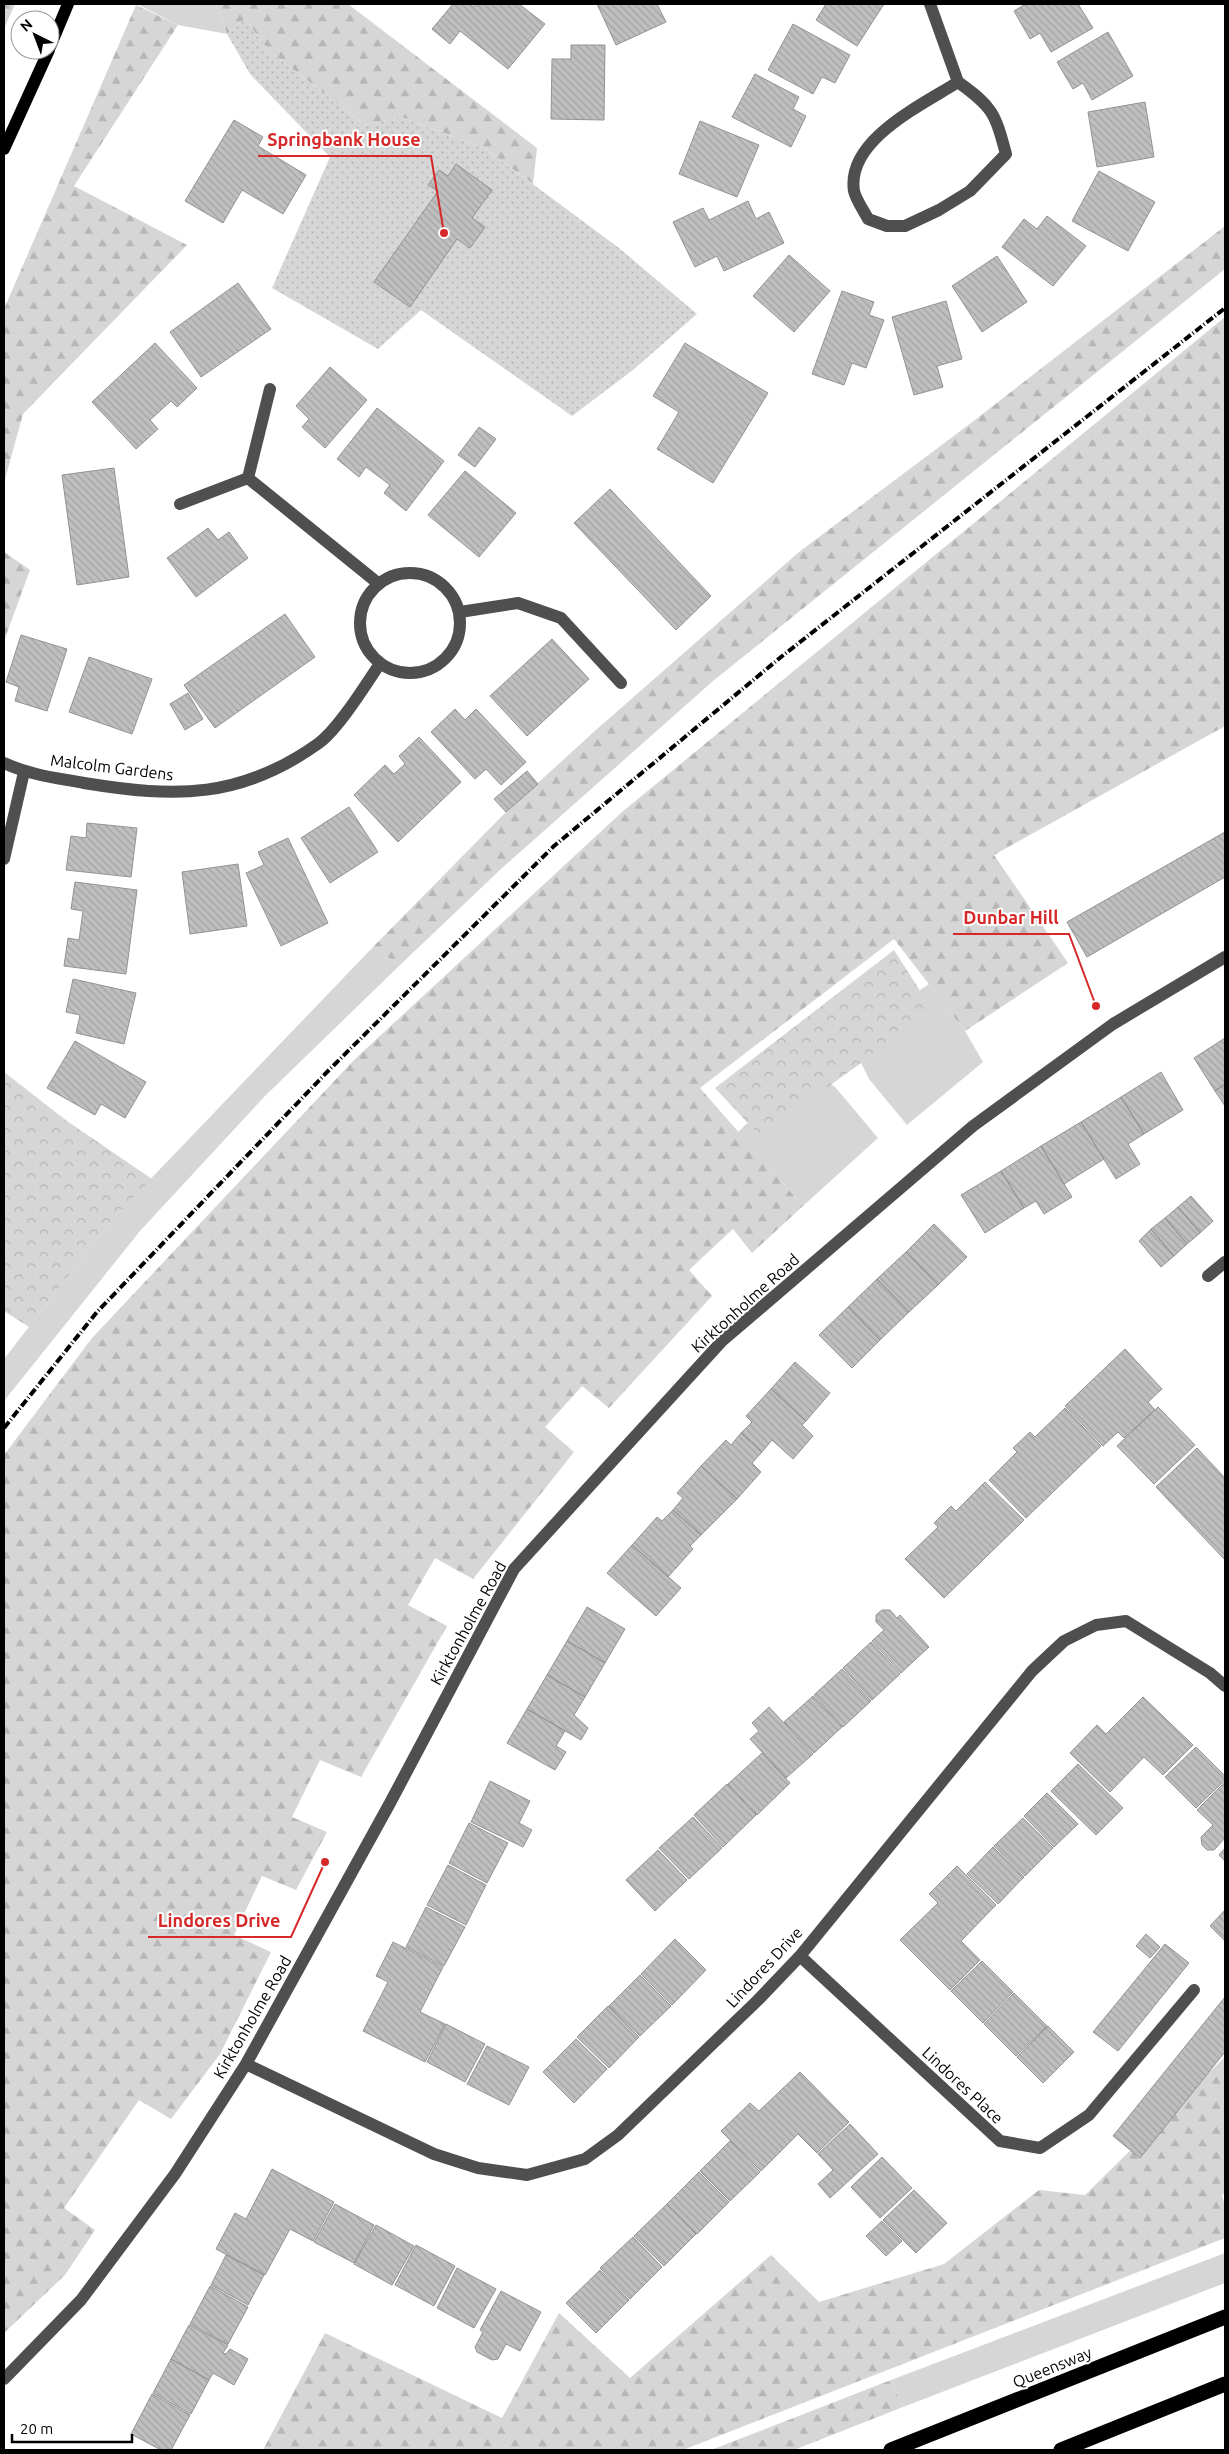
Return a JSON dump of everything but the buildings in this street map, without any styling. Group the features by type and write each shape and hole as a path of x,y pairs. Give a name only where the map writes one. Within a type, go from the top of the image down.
{"highway":[{"name":"Queensway","path":"891,2450 1225,2317"},
{"path":"1061,2450 1225,2384"}],"main road":[{"path":"60,23 68,4"},
{"path":"4,149 44,60"}],"street":[{"path":"930,4 958,82 985,102 998,123 1006,154 970,191 939,210 905,226 887,226 868,219 854,192 856,166 880,132 958,82"},
{"path":"248,478 270,389"},
{"path":"180,504 248,478"},
{"path":"248,478 379,584"},
{"path":"410,573 427,575 442,583 454,596 460,612 461,627 458,641 451,654 440,664 427,672 412,674 379,665 363,642 360,626 361,610 368,596 379,584 393,575 410,573"},
{"path":"460,612 518,603 561,618 622,682"},
{"name":"Malcolm Gardens","path":"4,763 24,772 94,784 161,792 205,792 258,778 320,742 348,710 379,665"},
{"path":"4,860 24,772"},
{"name":"Kirktonholme Road","path":"4,2379 81,2300 175,2174 246,2064 390,1803 514,1569 722,1341 973,1126 1113,1024 1225,957"},
{"path":"1208,1276 1225,1262"},
{"name":"Lindores Drive","path":"246,2064 434,2154 478,2168 527,2175 585,2159 618,2135 758,2000 800,1956 1032,1671 1064,1641 1096,1625 1126,1621 1210,1673 1225,1686"},
{"name":"Lindores Place","path":"800,1956 1000,2141 1040,2148 1089,2115 1194,1990"}],"green space":[{"path":"4,4 15,4 12,10 10,10 10,15 4,29"},
{"path":"137,4 217,4 227,34 178,25"},
{"path":"217,4 348,4 537,148 533,184 484,148 401,117 365,125 268,50 245,19 227,34"},
{"path":"136,5 178,25 74,186 187,245 23,414 4,483 4,309"},
{"path":"245,19 268,50 365,125 401,117 484,148 619,248 697,314 633,370 572,416 421,310 378,349 272,288 330,157 250,74 227,34"},
{"path":"1225,226 1225,269 713,681 501,869 399,966 374,946 506,812 597,729 799,552 971,423"},
{"path":"1225,317 1225,726 994,855 1068,963 965,1031 894,939 700,1088 803,1206 752,1253 733,1229 689,1270 712,1296 609,1408 582,1386 545,1427 574,1452 473,1579 435,1558 408,1605 447,1626 361,1777 320,1760 292,1817 327,1832 296,1890 262,1876 234,1935 271,1952 220,2054 171,2119 139,2100 64,2208 95,2230 65,2275 4,2333 4,1455 92,1338 355,1059 622,812"},
{"path":"4,552 30,570 4,641"},
{"path":"374,946 399,966 264,1097 140,1231 4,1401 4,1359 116,1215"},
{"path":"894,950 933,1011 760,1136 715,1088"},
{"path":"929,984 965,1031 983,1062 907,1125 869,1079 861,1063 857,1034"},
{"path":"4,1072 67,1121 152,1179 116,1215 29,1327 4,1311"},
{"path":"828,1082 836,1088 878,1138 803,1206 738,1132 788,1084"},
{"path":"1225,2057 1225,2193 1222,2195 1225,2206 1225,2238 683,2450 263,2450 325,2333 502,2418 559,2313 630,2378 771,2255 819,2302 944,2264 1039,2190 1085,2195"},
{"path":"1225,2253 1225,2283 903,2407 891,2380"},
{"path":"891,2380 903,2407 794,2450 711,2450"}],"railway":[{"path":"4,1428 97,1312 329,1070 554,846 781,657 1225,308"}],"place":[{"name":"Springbank House","path":"444,233"},
{"name":"Dunbar Hill","path":"1096,1006"},
{"name":"Lindores Drive","path":"325,1862"}]}
